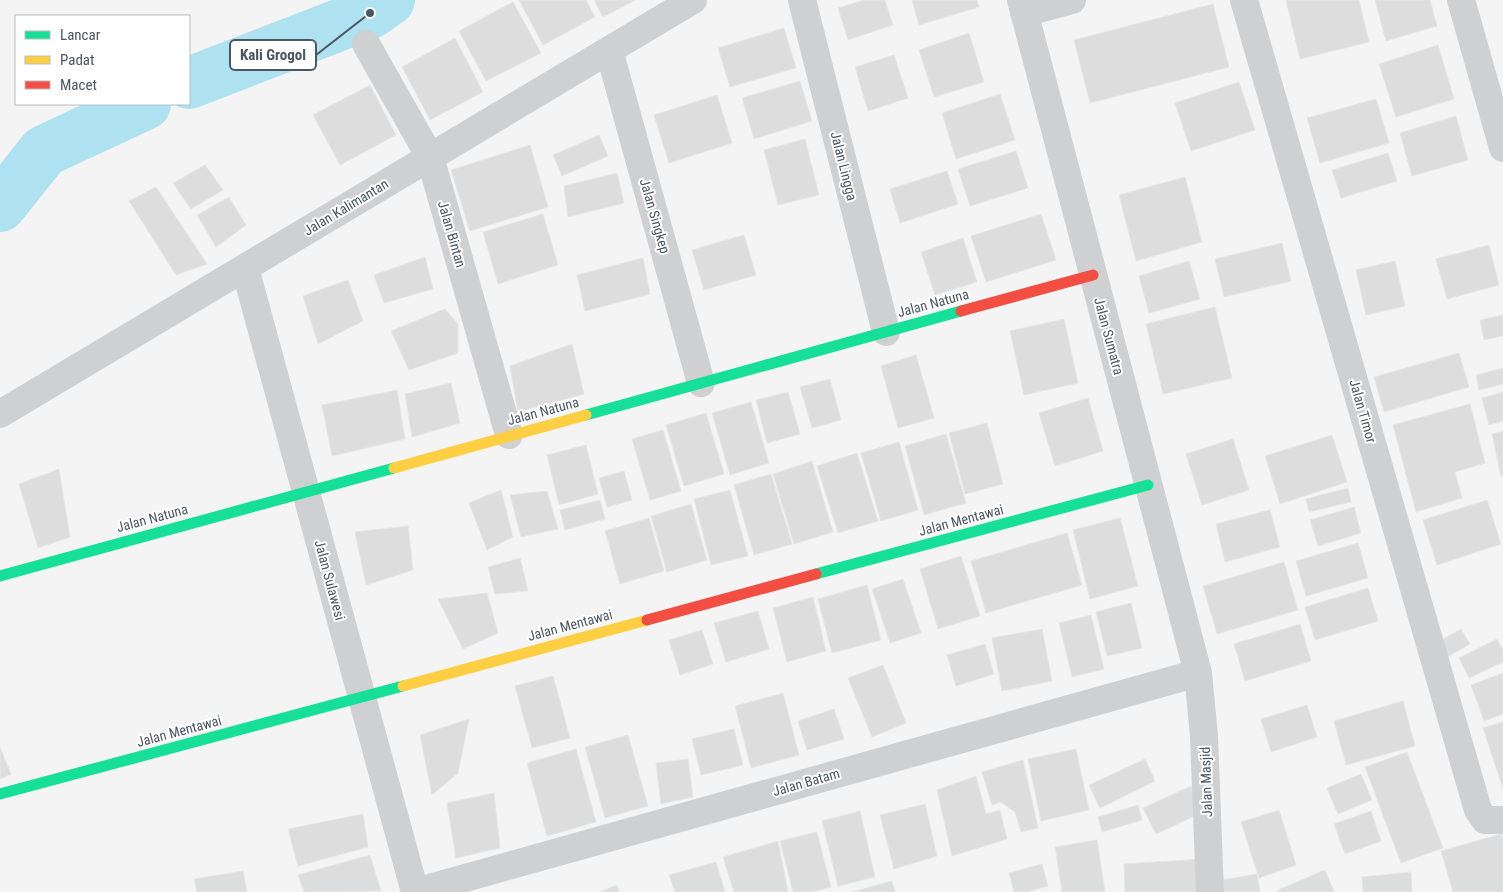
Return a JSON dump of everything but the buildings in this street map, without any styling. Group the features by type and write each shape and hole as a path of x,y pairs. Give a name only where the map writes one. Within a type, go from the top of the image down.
{"street":[{"name":"Jalan Kalimantan","path":"0,414 693,0"},
{"name":"Jalan Lingga","path":"802,0 886,332"},
{"path":"1023,6 1072,0"},
{"name":"Jalan Timor","path":"1244,0 1478,810 1494,820"},
{"path":"1461,0 1503,148"},
{"name":"Jalan Sumatra","path":"1023,6 1198,673"},
{"name":"Jalan Bintan","path":"366,44 430,157 509,436"},
{"name":"Jalan Singkep","path":"609,50 701,383"},
{"name":"Jalan Sulawesi","path":"245,268 415,892"},
{"name":"Jalan Natuna","path":"0,576 1093,275"},
{"name":"Jalan Mentawai","path":"0,794 1148,485"},
{"name":"Jalan Batam","path":"415,892 1198,673"},
{"name":"Jalan Masjid","path":"1198,673 1204,736 1210,892"}],"waterway":[{"path":"190,83 370,13 389,0"},
{"path":"0,206 44,151 143,105"}],"traffic: fast":[{"path":"586,415 961,311"},
{"path":"0,576 394,468"},
{"path":"816,574 1148,485"},
{"path":"0,794 403,686"}],"traffic: slow":[{"path":"394,468 586,415"},
{"path":"403,686 647,620"}],"traffic: jam":[{"path":"961,311 1093,275"},
{"path":"647,620 816,574"}],"place":[{"name":"Kali Grogol","path":"370,13"}]}
